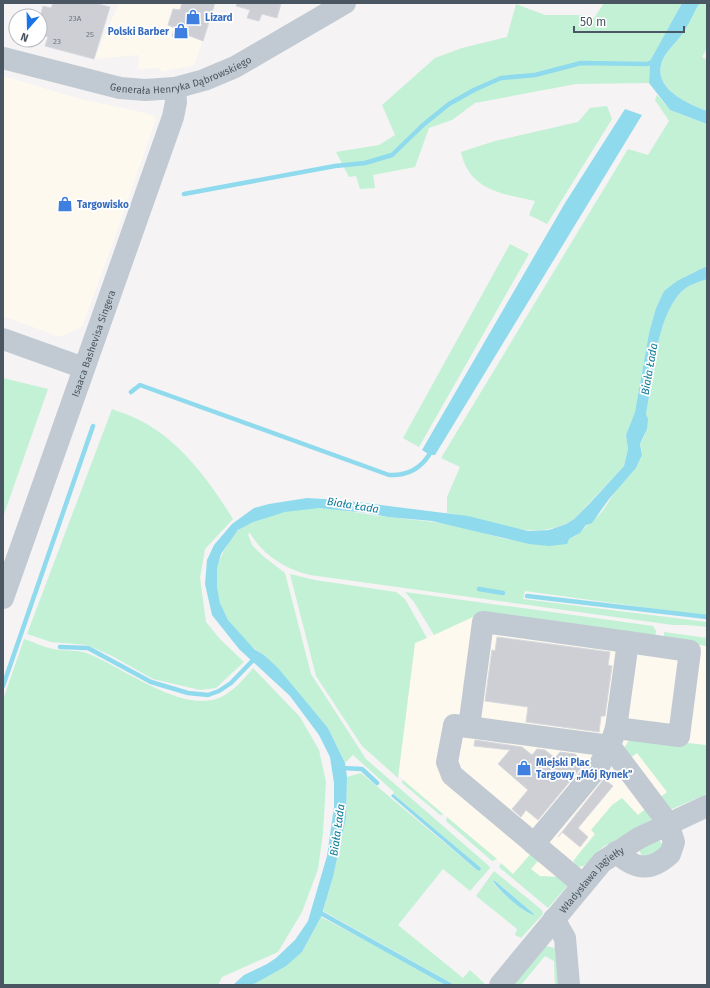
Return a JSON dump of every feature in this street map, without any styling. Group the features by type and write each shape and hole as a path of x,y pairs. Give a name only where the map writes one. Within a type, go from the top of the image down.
{"street":[{"name":"Generała Henryka Dąbrowskiego","path":"3,58 120,88 145,90 175,88 204,80 235,67 345,3"},
{"name":"Isaaca Bashevisa Singera","path":"3,598 173,118 176,102 175,88"},
{"path":"3,339 84,368"},
{"path":"469,726 483,622 690,651 679,736 613,737 454,725 447,762 452,775 582,884"},
{"path":"534,844 599,766 613,737 628,642"},
{"path":"613,737 668,823 674,842 673,849 666,858 649,867 642,867 628,863 616,852"},
{"name":"Władysława Jagiełły","path":"500,985 582,884 602,862 616,852 668,823 707,806"},
{"path":"554,919 565,938 569,985"}],"shaded area":[{"path":"119,3 216,3 194,65 161,72 160,68 138,69 139,55 94,59"},
{"name":"Targowisko","path":"3,76 81,99 155,116 155,122 82,327 60,337 3,316"},
{"name":"Miejski Plac Targowy „Mój Rynek”","path":"477,615 707,646 706,745 683,742 637,753 667,792 624,834 603,847 593,856 550,906 398,775 415,643"}],"green space":[{"path":"604,3 682,3 650,61 649,83 576,84 475,103 452,120 429,128 415,167 373,175 375,188 360,189 356,176 349,177 336,152 379,145 395,135 382,105 435,58 462,48 507,37 516,4 545,15 582,15 594,18"},
{"path":"700,3 707,3 707,48 702,57 707,60 707,111 690,104 673,93 666,86 660,69 665,55 683,34"},
{"path":"657,95 670,110 707,124 707,266 664,291 656,308 649,333 635,412 626,435 628,449 624,466 574,519 558,526 543,530 511,528 447,513 447,497 460,467 441,458 628,149 648,155 669,121 655,100"},
{"path":"607,106 612,119 547,224 529,215 535,201 511,196 489,188 471,175 465,165 461,152 495,141 578,122 590,108"},
{"path":"510,244 529,254 419,447 403,438"},
{"path":"707,279 707,616 525,591 523,599 707,622 707,627 673,625 310,575 283,565 261,548 250,533 248,534 252,545 263,556 285,573 311,674 366,759 490,868 470,891 443,869 398,925 463,978 470,970 485,984 455,985 323,911 333,877 346,818 347,777 361,773 478,871 481,868 393,794 394,792 353,755 345,763 328,728 264,655 239,634 226,617 217,587 219,562 230,541 240,529 248,524 278,513 310,508 427,521 465,527 500,538 517,541 556,540 574,537 602,512 615,491 639,463 641,457 640,444 647,425 646,414 657,349 666,317 673,303 684,289 690,285"},
{"path":"3,378 48,389 3,517"},
{"path":"112,409 139,420 157,431 183,452 215,491 233,519 205,549 200,578 206,622 220,639 244,662 216,688 200,690 153,679 112,656 87,645 51,642 27,634"},
{"path":"290,574 315,580 396,592 405,599 427,638 415,643 398,778 362,746 316,676"},
{"path":"405,592 653,626 656,631 655,639 477,615 434,635 414,602"},
{"path":"664,632 707,638 707,646 664,640"},
{"path":"24,639 53,649 85,652 153,687 188,699 204,701 219,698 234,689 253,668 300,717 319,750 326,782 323,833 318,869 302,912 278,952 222,977 218,985 3,985 3,700"},
{"path":"631,737 706,745 707,738 707,794 667,811 658,799 667,792 637,753 628,760 624,748"},
{"path":"403,780 443,814 440,815 402,783"},
{"path":"622,798 638,815 649,806 654,818 603,847 584,866 578,867 573,861 595,834 591,830 612,805"},
{"path":"447,817 497,859 492,861 446,821"},
{"path":"659,840 665,849 642,857 639,849"},
{"path":"533,851 539,860 531,869 540,876 562,877 569,884 548,908 499,867 501,863 513,874"},
{"path":"494,871 542,910 543,914 521,938 515,935 517,929 476,896","holes":["495,881 530,911 515,903 493,883"]},
{"path":"321,917 414,966 445,985 252,985 302,952"},
{"path":"545,946 555,948 561,985 555,985 554,961 545,956 521,985 509,985"}],"water":[{"path":"682,3 700,3 685,30 663,59 660,69 666,86 673,93 690,104 707,111 707,124 670,110 649,83 650,61"},
{"path":"625,109 642,115 435,455 430,455 422,450 565,203"},
{"name":"Biała Łada","path":"707,266 707,279 690,285 684,289 673,303 666,317 661,332 654,366 646,414 648,419 647,429 640,444 642,455 636,468 609,499 592,523 586,525 580,533 569,539 567,544 549,546 529,544 432,521 319,508 285,512 253,522 238,530 221,554 217,569 217,587 220,603 228,620 254,649 264,655 278,668 328,728 345,763 347,777 346,818 333,877 321,917 302,952 286,966 252,985 233,985 244,975 276,958 295,940 308,921 327,856 334,807 334,783 330,757 319,735 290,696 239,649 212,615 205,584 207,560 214,545 232,524 254,508 307,498 341,500 468,516 528,531 549,530 566,524 574,519 590,503 624,466 628,449 626,435 635,412 649,333 656,308 664,291 677,281"},
{"path":"393,794 481,868 480,871 391,796"},
{"path":"493,881 495,881 535,915 525,911 512,901"}],"building":[{"path":"53,3 95,3 110,7 94,59 48,47 48,8 42,8 43,6 51,8"},
{"path":"182,3 215,3 203,41 190,36 172,36 175,28 168,25 173,9 180,10"},
{"path":"237,3 281,3 277,18 262,14 259,21 247,18 250,10 236,6"},
{"path":"497,637 610,652 608,665 612,666 605,716 601,716 599,732 526,722 528,707 485,701 492,650 495,651"},
{"path":"475,740 522,747 532,755 537,749 545,750 555,758 560,752 575,754 585,763 538,820 526,810 521,817 512,809 528,790 498,764 510,750 474,746"},
{"path":"604,779 613,786 578,828 588,837 580,847 562,832 558,837"}],"waterway":[{"path":"184,194 335,166 365,163 392,155 423,125 449,104 474,90 501,78 535,75 581,63 647,64 656,61"},
{"path":"131,392 140,385 389,475 402,474 412,471 417,468 429,455"},
{"path":"3,686 93,426"},
{"path":"479,589 503,593"},
{"path":"527,596 707,617"},
{"path":"60,647 88,648 151,682 188,693 208,695 219,691 231,683 255,658"},
{"path":"342,768 362,769 377,783"},
{"path":"317,911 450,985"}],"place":[{"name":"Lizard","path":"193,17"},
{"name":"Polski Barber","path":"181,31"},
{"name":"Targowisko","path":"65,204"},
{"name":"Miejski Plac Targowy „Mój Rynek”","path":"524,768"}]}
